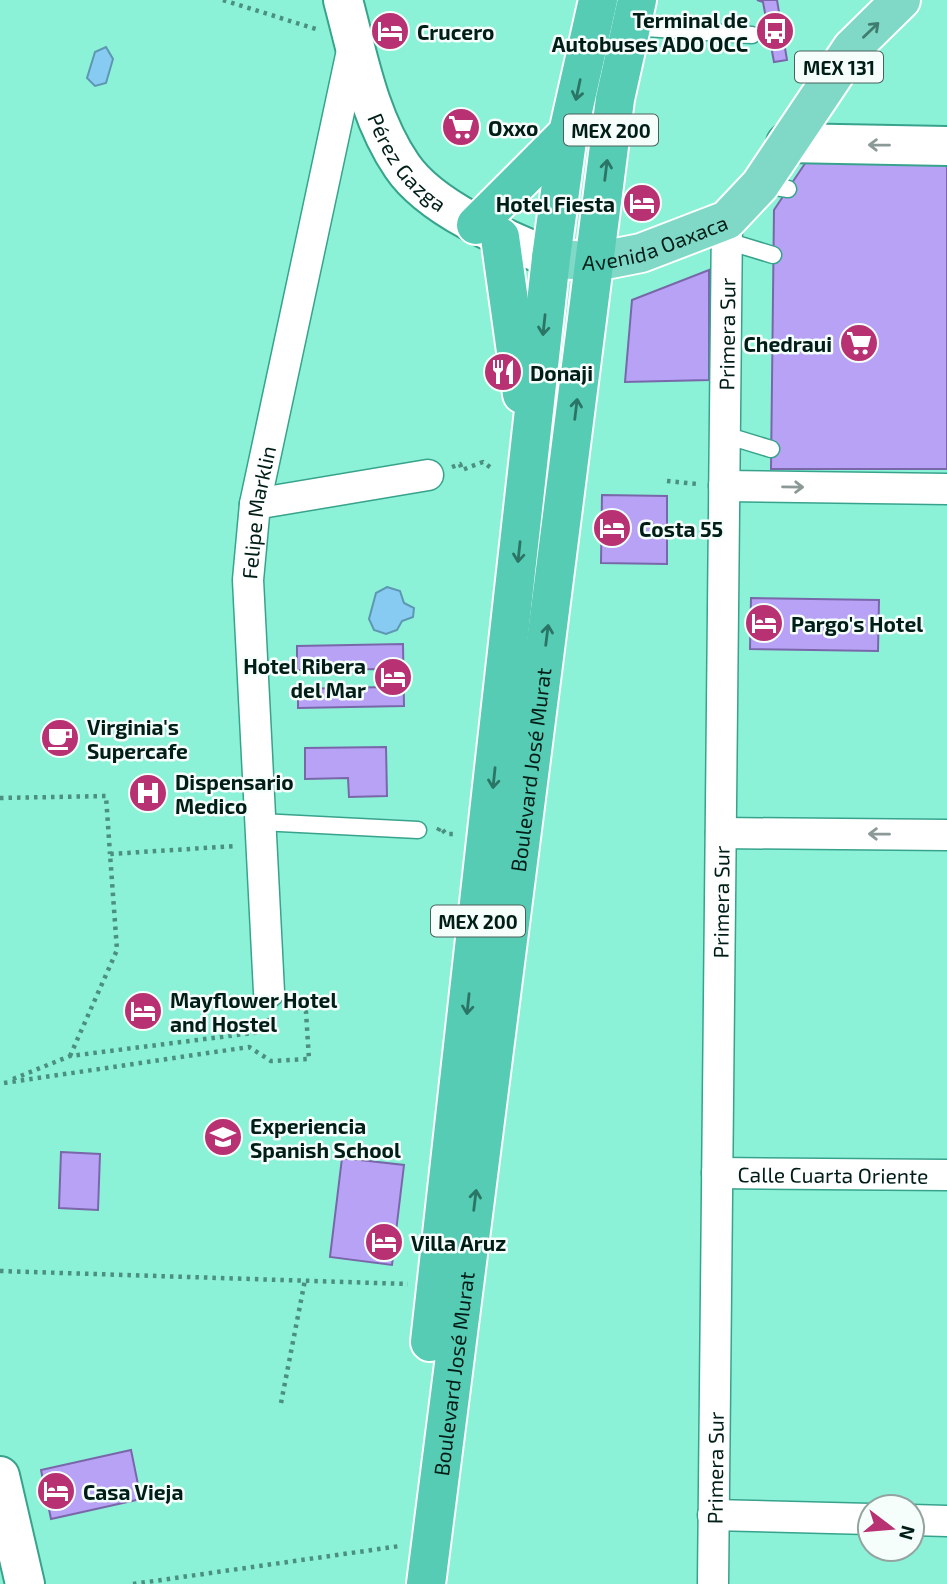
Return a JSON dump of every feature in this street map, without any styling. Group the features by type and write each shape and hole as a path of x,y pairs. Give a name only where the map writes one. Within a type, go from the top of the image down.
{"highway":[{"name":"Boulevard José Murat","path":"402,1584 551,258 568,133 598,0"},
{"name":"Boulevard José Murat","path":"426,1584 615,99 634,14"},
{"path":"530,449 488,231 568,133"}],"main road":[{"name":"Avenida Oaxaca","path":"551,258 595,262 727,231 774,187 786,143 852,48 901,0"}],"street":[{"name":"Pérez Gazga","path":"343,0 382,132 404,169 444,205 488,231 551,258"},
{"name":"Felipe Marklin","path":"269,1000 248,580 255,504 354,41 357,0"},
{"path":"786,143 947,146"},
{"name":"Primera Sur","path":"713,1584 727,231"},
{"path":"255,504 428,475"},
{"path":"724,486 947,489"},
{"path":"721,832 947,835"},
{"name":"Calle Cuarta Oriente","path":"717,1173 947,1175"},
{"path":"0,1476 26,1584"},
{"path":"713,1515 856,1519"},
{"path":"926,1520 947,1521"}],"lane":[{"path":"634,14 752,35"},
{"path":"727,231 773,255"},
{"path":"725,435 771,449"},
{"path":"261,833 418,830"}],"path":[{"path":"223,0 354,41"},
{"path":"428,475 460,464 462,470 483,463 494,470"},
{"path":"0,798 106,796 117,950 70,1056"},
{"path":"110,854 261,833"},
{"path":"269,1000 306,1012 309,1059 271,1061 249,1047 2,1083 70,1056 269,1031 269,1000"},
{"path":"0,1271 437,1285"},
{"path":"281,1402 305,1280"},
{"path":"133,1584 407,1545"}],"water":[{"path":"106,47 113,59 106,83 95,86 87,78 95,52"},
{"path":"387,587 400,591 404,603 414,608 413,617 402,621 397,630 386,634 374,630 369,619 376,593"}],"building":[{"name":"Terminal de Autobuses ADO OCC","path":"757,0 777,0 787,60 774,62 763,2"},
{"name":"Chedraui","path":"806,162 947,165 947,469 771,469 774,210"},
{"path":"709,270 709,380 625,382 632,300"},
{"path":"602,495 667,496 667,564 601,563"},
{"path":"751,598 879,600 878,651 750,649"},
{"path":"403,644 404,706 298,708 298,689 386,687 386,669 297,670 297,646"},
{"path":"386,747 387,796 349,797 348,778 305,779 305,748"},
{"path":"61,1152 100,1154 98,1210 59,1208"},
{"path":"342,1158 404,1165 392,1265 330,1257"},
{"path":"131,1450 141,1499 51,1519 41,1470"}],"place":[{"name":"Crucero","path":"390,31"},
{"name":"Terminal de Autobuses ADO OCC","path":"775,31"},
{"name":"Oxxo","path":"461,127"},
{"name":"Hotel Fiesta","path":"642,203"},
{"name":"Chedraui","path":"859,343"},
{"name":"Donaji","path":"503,372"},
{"name":"Costa 55","path":"612,528"},
{"name":"Pargo's Hotel","path":"764,623"},
{"name":"Hotel Ribera del Mar","path":"393,677"},
{"name":"Virginia's Supercafe","path":"60,738"},
{"name":"Dispensario Medico","path":"148,793"},
{"name":"Mayflower Hotel and Hostel","path":"143,1011"},
{"name":"Experiencia Spanish School","path":"223,1137"},
{"name":"Villa Aruz","path":"384,1242"},
{"name":"Casa Vieja","path":"56,1491"}]}
